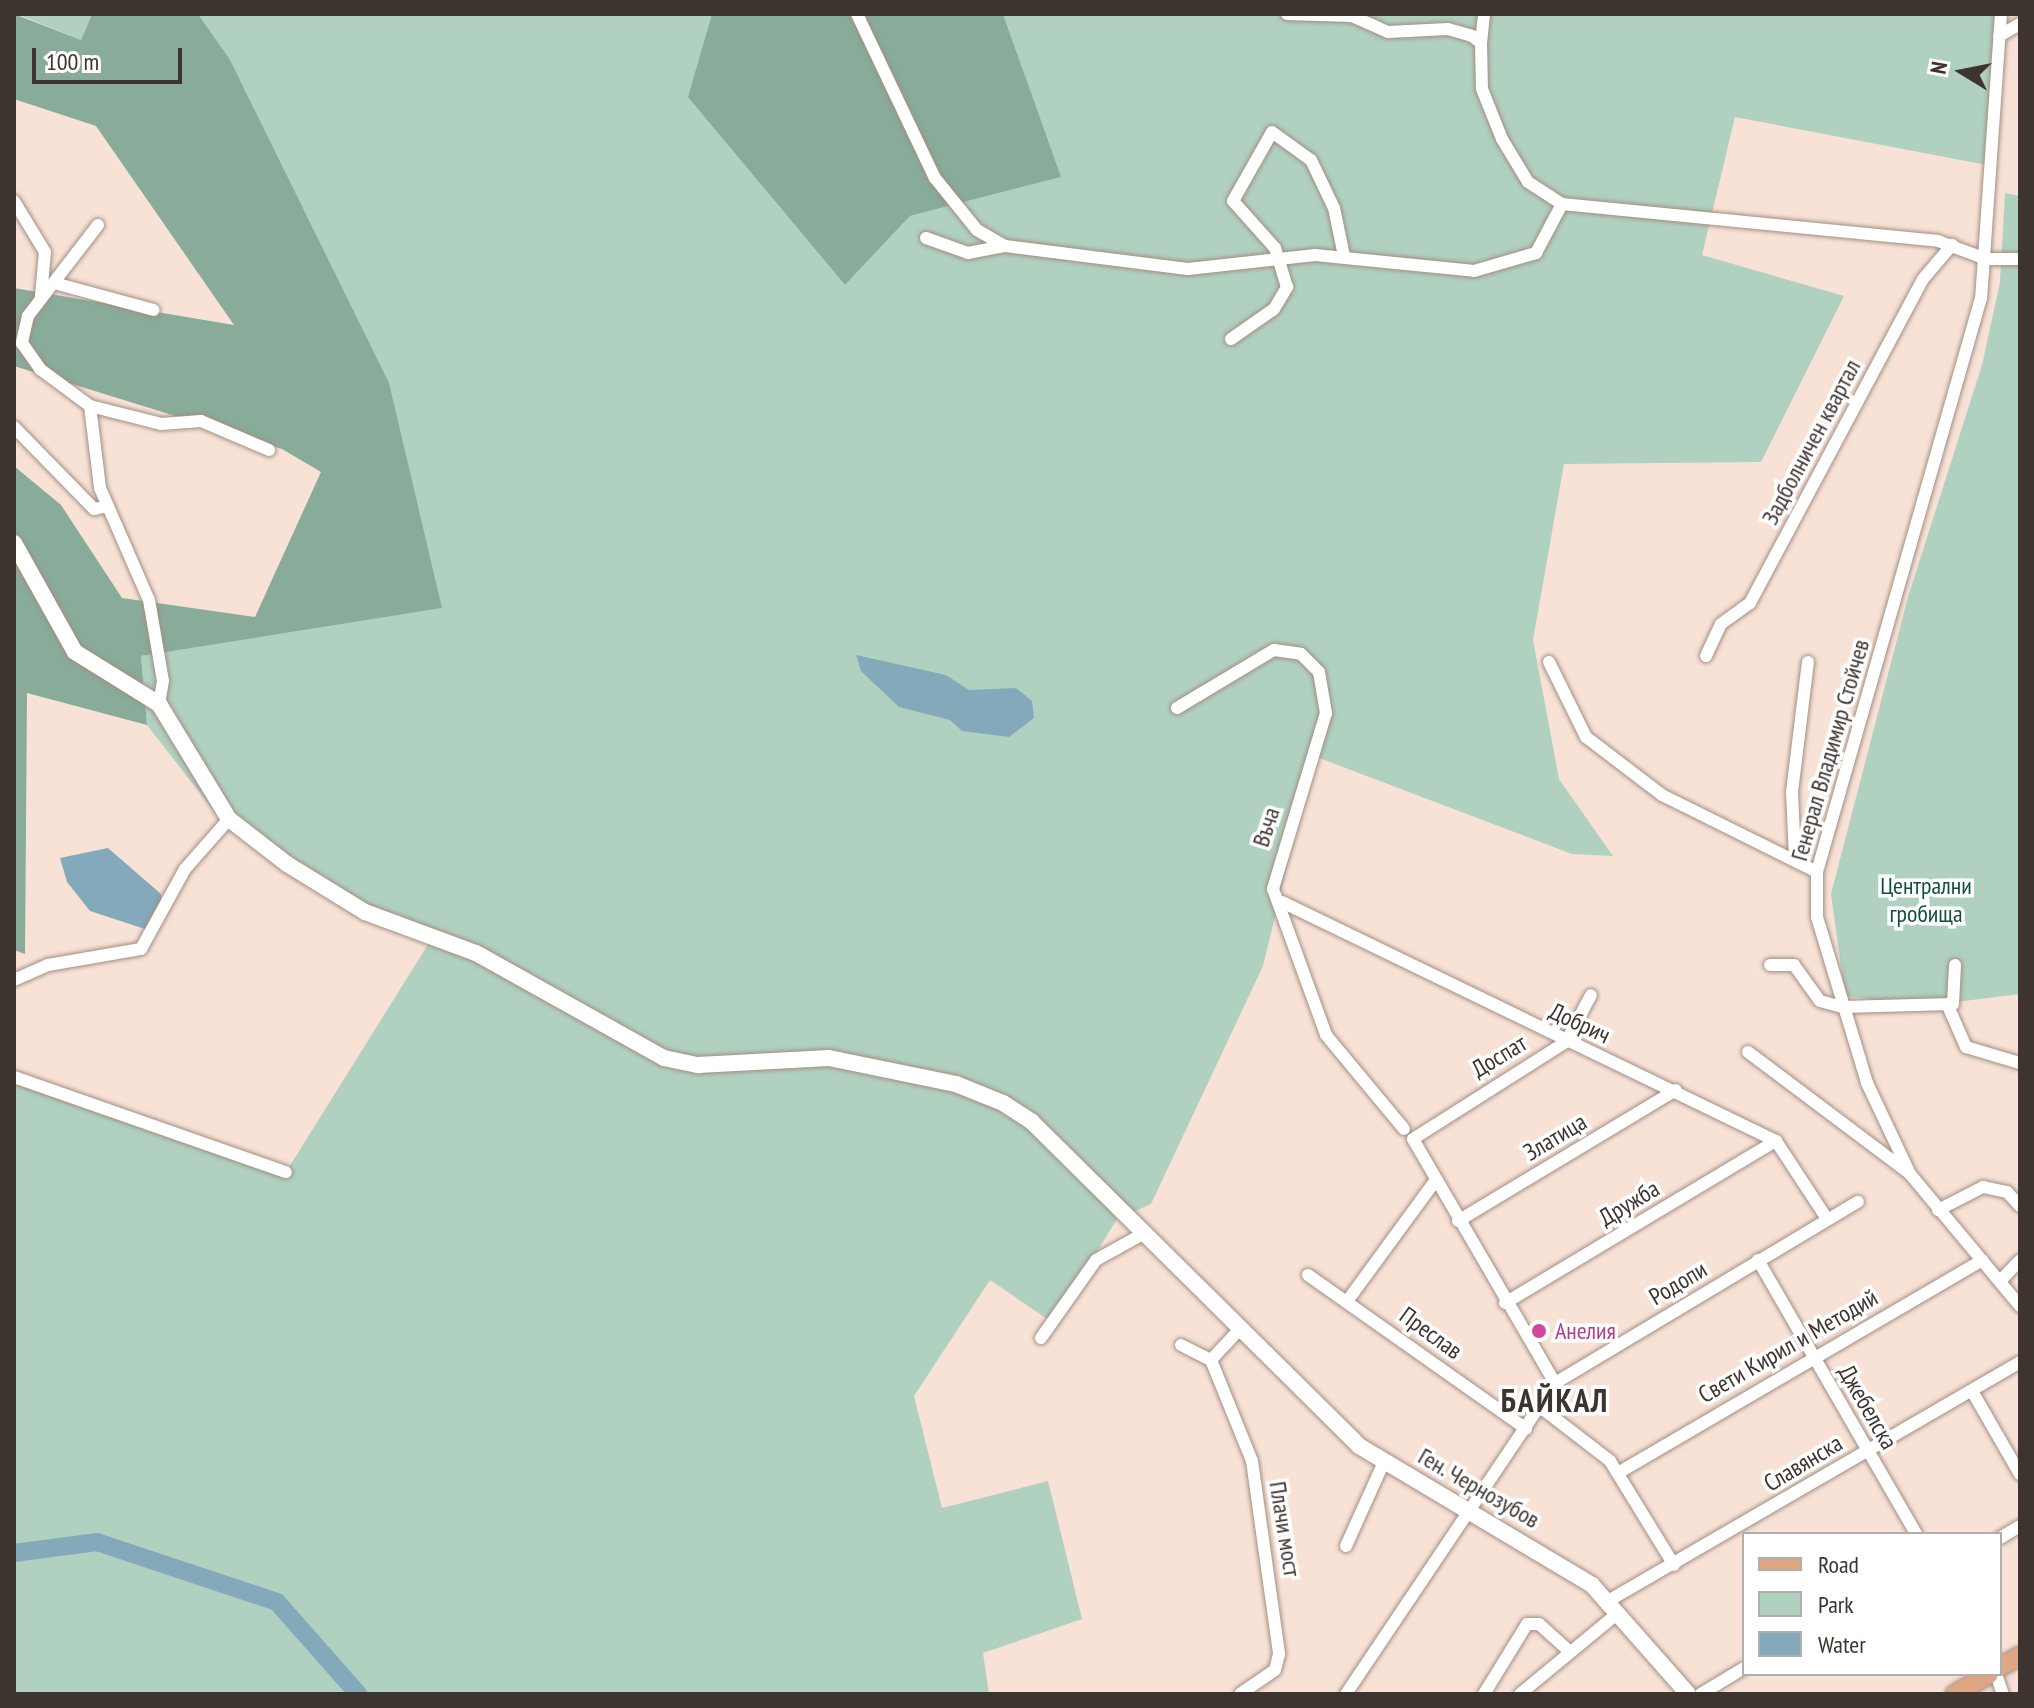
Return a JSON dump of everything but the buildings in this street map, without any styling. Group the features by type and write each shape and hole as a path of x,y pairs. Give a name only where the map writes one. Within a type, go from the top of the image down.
{"main road":[{"path":"2002,1666 2020,1656"},
{"path":"1955,1694 1986,1676"}],"street":[{"path":"857,14 935,178 977,230 1005,246"},
{"path":"1287,14 1352,15 1388,32 1448,29 1481,43"},
{"path":"1484,14 1482,89 1502,139 1528,182 1562,204 1952,245 1986,259 2020,259"},
{"name":"Генерал Владимир Стойчев","path":"2001,14 1986,259 1972,341 1817,872 1817,917 1867,1083 1910,1174 2020,1306"},
{"path":"1999,36 2020,24"},
{"path":"1231,339 1282,298 1287,280 1279,257 1233,201 1275,131 1311,160 1334,208 1344,256"},
{"path":"14,201 45,252 41,296 23,329 28,355 90,406 161,424 201,421 269,450"},
{"path":"926,238 968,253 1005,246 1188,269 1279,257 1344,256 1497,269 1547,242 1562,204"},
{"path":"41,296 58,284 98,225"},
{"name":"Задболничен квартал","path":"1706,656 1721,624 1750,603 1923,279 1952,245"},
{"path":"58,284 154,310"},
{"path":"90,406 108,506 149,600 163,681 159,704"},
{"path":"14,427 73,492 94,509 108,506"},
{"path":"14,543 75,652 159,704 229,819 185,869 157,932 141,949 48,965 14,980"},
{"name":"Въча","path":"1177,708 1274,650 1301,654 1319,672 1326,713 1274,873 1326,1035 1408,1134 1555,1383"},
{"path":"1549,662 1586,737 1662,795 1795,858 1817,872"},
{"path":"1795,858 1792,792 1808,662"},
{"name":"Ген. Чернозубов","path":"229,819 365,912 476,953 664,1058 698,1065 829,1058 981,1092 1032,1122 1239,1330 1384,1462 1469,1505 1613,1607 1682,1692"},
{"name":"Добрич","path":"1282,902 1776,1141 1827,1219"},
{"path":"1770,965 1794,965 1820,1001 1842,1007 1948,1006 1957,1000 1955,965"},
{"name":"Доспат","path":"1408,1134 1566,1042 1591,995"},
{"path":"1948,1006 1966,1047 2020,1063"},
{"path":"1748,1052 1910,1174"},
{"path":"14,1077 286,1172"},
{"name":"Златица","path":"1458,1221 1676,1090"},
{"name":"Дружба","path":"1505,1303 1776,1141"},
{"path":"1348,1300 1435,1181"},
{"path":"1938,1210 1983,1187 2007,1192 2020,1206"},
{"name":"Родопи","path":"1346,1694 1469,1505 1526,1429 1555,1383 1858,1202"},
{"path":"1041,1338 1096,1260 1143,1234"},
{"name":"Джебелска","path":"1758,1260 1915,1532"},
{"name":"Свети Кирил и Методий","path":"1618,1473 1813,1356 1982,1260"},
{"path":"2000,1281 2020,1260"},
{"name":"Преслав","path":"1308,1275 1348,1300 1526,1429"},
{"path":"1181,1345 1211,1360 1239,1330"},
{"name":"Плачи мост","path":"1211,1360 1252,1461 1279,1654 1275,1670 1240,1694"},
{"name":"Славянска","path":"1520,1694 1613,1607 1674,1565 2020,1362"},
{"path":"1972,1391 2020,1474"},
{"path":"1540,1407 1596,1445 1618,1473 1674,1565"},
{"path":"1346,1546 1384,1462"},
{"path":"2002,1537 2020,1526"},
{"path":"1484,1694 1527,1624 1539,1624 1569,1651"},
{"path":"1701,1694 1742,1669"}],"green space":[{"path":"14,14 81,40 92,14 198,14 229,58 389,383 442,608 141,656 147,725 27,693 25,954 14,950 14,466 61,505 122,598 255,617 321,472 282,449 14,366 14,288 234,325 96,126 14,99"},
{"path":"17,14 92,14 81,40"},
{"path":"198,14 712,14 689,97 845,285 910,216 1060,177 1003,14 2001,14 1987,165 1735,117 1702,255 1844,296 1761,462 1564,464 1533,640 1559,779 1613,856 1572,854 1314,756 1263,966 1151,1204 1124,1216 1051,1143 1117,1219 1053,1323 990,1280 914,1396 942,1508 1048,1481 1082,1619 983,1653 989,1694 14,1694 14,1082 286,1172 432,938 365,912 224,824 147,725 141,656 441,608 229,58"},
{"path":"712,14 1003,14 1061,177 910,216 845,285 688,97"},
{"name":"Централни гробища","path":"2005,193 2020,196 2020,994 1924,1006 1845,996 1831,894 1908,597 1982,365 2000,282"}],"water":[{"path":"856,655 946,675 969,690 1016,688 1032,701 1034,718 1009,737 962,731 950,720 899,707 861,671"},
{"path":"108,848 161,894 161,917 145,929 90,911 67,882 60,858"}],"waterway":[{"path":"14,1553 97,1542 277,1602 358,1694"}],"place":[{"name":"Анелия","path":"1539,1331"}],"district":[{"name":"БАЙКАЛ","path":"1555,1400"}]}
